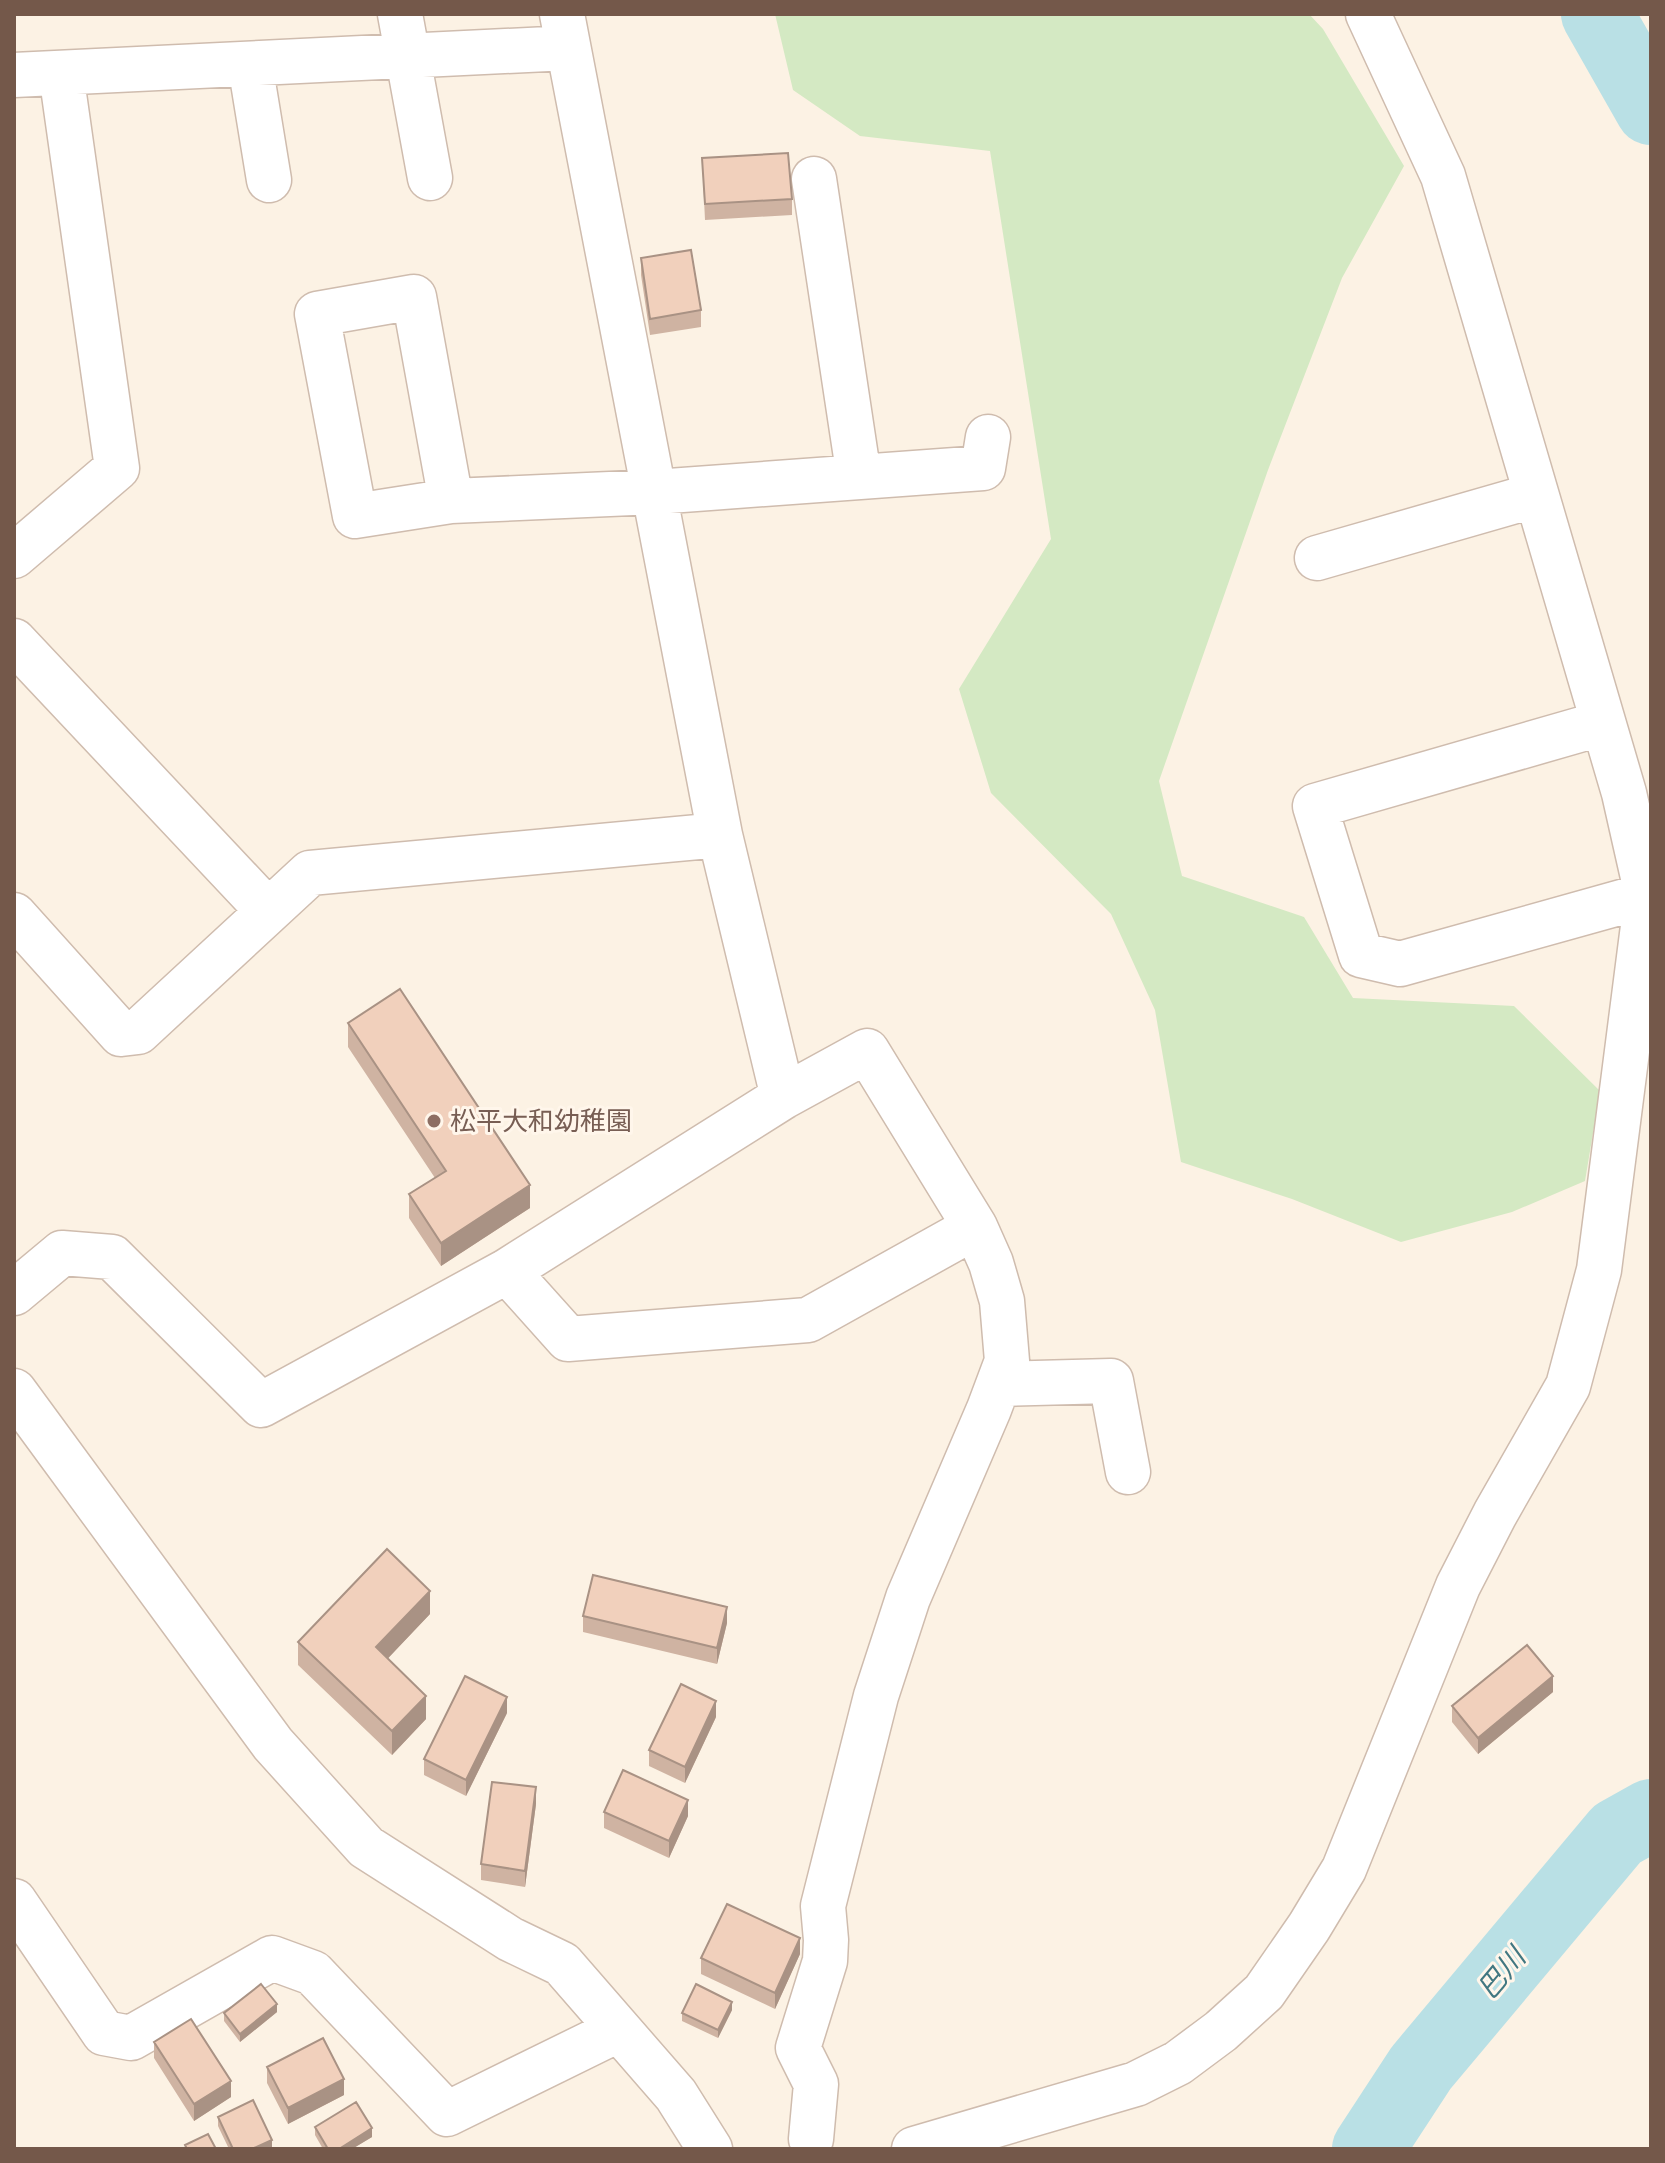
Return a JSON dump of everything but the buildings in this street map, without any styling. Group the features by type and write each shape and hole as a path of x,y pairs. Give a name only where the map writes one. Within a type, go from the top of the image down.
{"street":[{"path":"914,2149 1136,2084 1178,2063 1221,2031 1264,1992 1344,1869 1458,1586 1568,1386 1599,1270 1647,895 1624,793 1443,176 1368,14"},
{"path":"14,75 250,64 404,35 565,31 720,835 783,1097"},
{"path":"404,35 430,178"},
{"path":"250,64 269,180"},
{"path":"14,556 117,468 61,73"},
{"path":"814,179 859,477"},
{"path":"451,501 414,297 317,314 355,516 451,501 655,492 983,468 988,437"},
{"path":"1317,558 1536,495"},
{"path":"14,641 268,911"},
{"path":"1603,723 1315,806 1361,955 1400,964 1647,895"},
{"path":"14,915 121,1034 138,1032 310,873 720,835"},
{"path":"14,1293 62,1253 112,1257 261,1405 507,1271 783,1097 867,1051 975,1227 991,1263 1002,1301 1007,1361 908,1598 876,1696 851,1792 823,1906 825,1961 798,2048 816,2084 811,2139"},
{"path":"507,1271 568,1339 808,1320 975,1227"},
{"path":"999,1384 1111,1381 1128,1472"},
{"path":"14,1391 273,1744 366,1847 510,1939 562,1964 676,2095 710,2149"},
{"path":"14,1901 104,2033 131,2038 272,1958 313,1973 447,2114 618,2030"}],"green space":[{"path":"775,14 1309,14 1323,29 1404,166 1342,278 1268,470 1159,781 1182,876 1304,917 1353,998 1514,1006 1600,1091 1585,1181 1512,1212 1401,1242 1292,1199 1181,1162 1155,1010 1111,914 991,793 959,689 1051,539 990,151 860,136 793,90"}],"waterway":[{"name":"巴川","path":"1597,14 1651,109"},
{"name":"巴川","path":"1368,2149 1421,2068 1617,1834 1651,1815"}],"place":[{"name":"松平大和幼稚園","path":"434,1121"}]}
